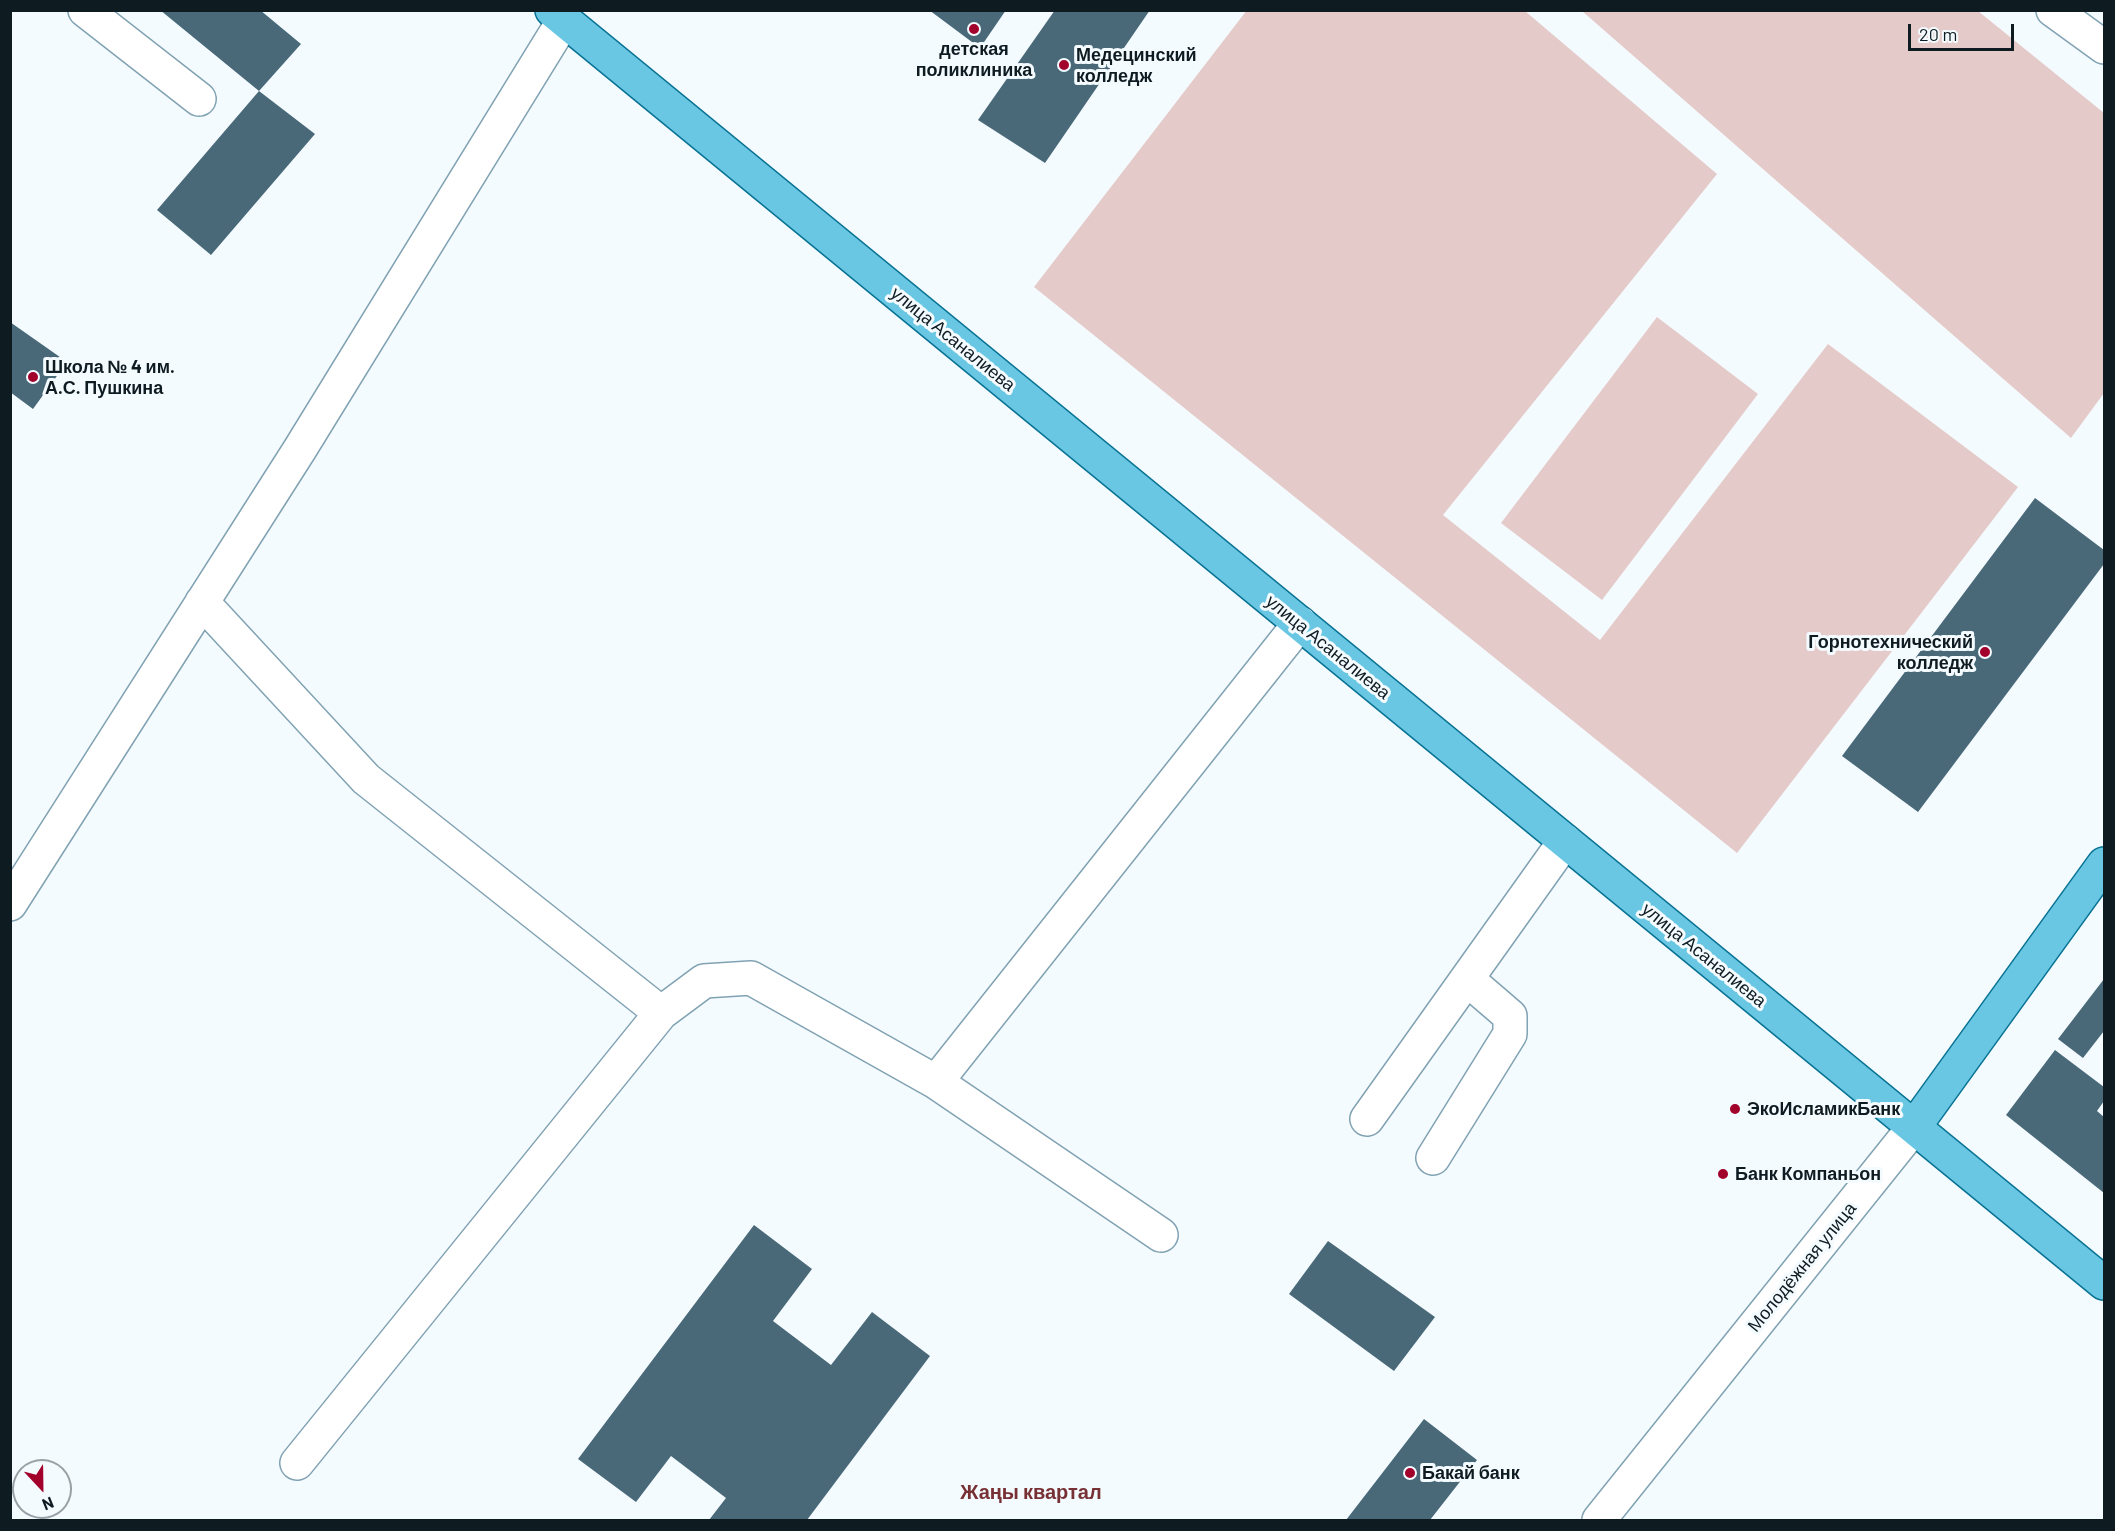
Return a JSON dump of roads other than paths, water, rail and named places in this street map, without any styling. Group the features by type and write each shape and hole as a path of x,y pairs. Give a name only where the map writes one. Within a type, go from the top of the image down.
{"main road":[{"name":"улица Асаналиева","path":"562,14 2104,1283"},
{"name":"Молодёжная улица","path":"1914,1127 2104,864"}],"street":[{"path":"85,10 199,99"},
{"path":"2053,10 2104,47"},
{"path":"10,904 300,449 562,14"},
{"path":"202,602 366,779 661,1013"},
{"path":"936,1082 1300,623"},
{"path":"1367,1119 1565,841"},
{"path":"297,1463 661,1013 704,981 751,978 936,1082 1161,1235"},
{"path":"1433,1158 1510,1034 1510,1016 1467,979"},
{"name":"Молодёжная улица","path":"1599,1521 1914,1127"}],"place":[{"name":"детская поликлиника","path":"974,29"},
{"name":"Медецинский колледж","path":"1064,65"},
{"name":"Школа № 4 им. А.С. Пушкина","path":"33,377"},
{"name":"Горнотехнический колледж","path":"1985,652"},
{"name":"ЭкоИсламикБанк","path":"1735,1109"},
{"name":"Банк Компаньон","path":"1723,1174"},
{"name":"Бакай банк","path":"1410,1473"}],"district":[{"name":"Жаңы квартал","path":"1031,1492"}]}
